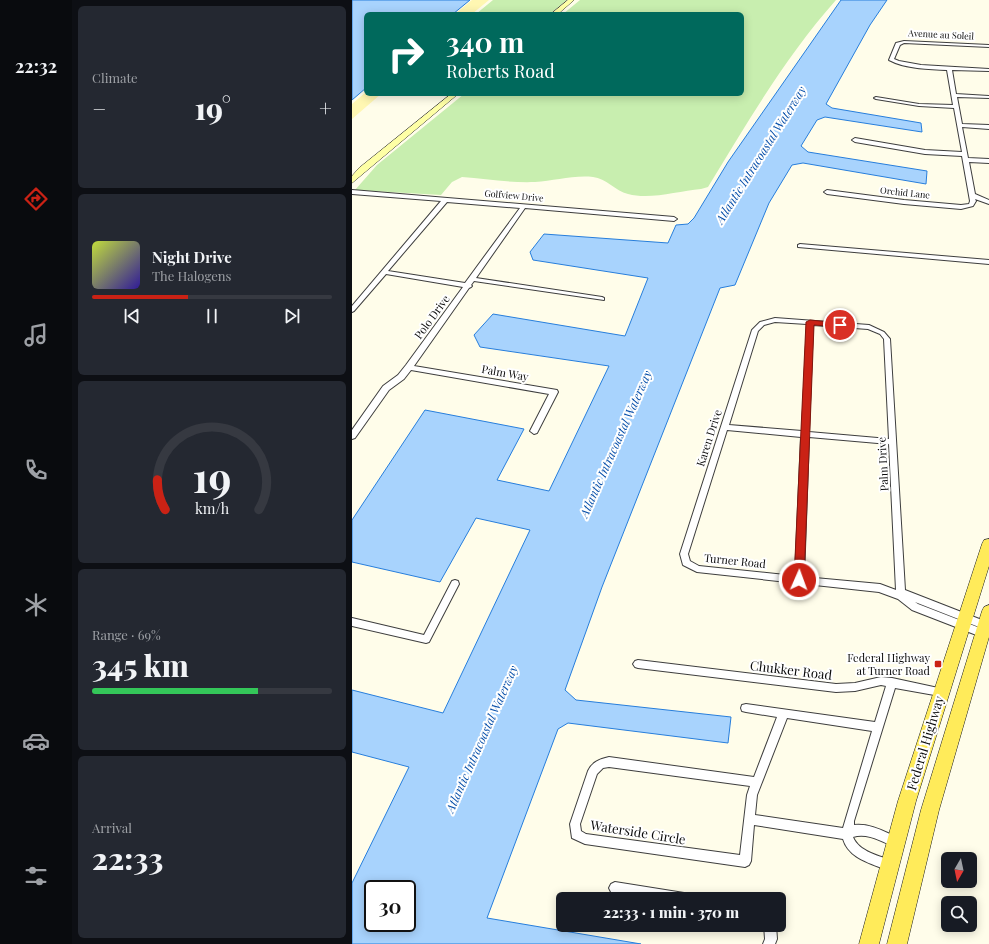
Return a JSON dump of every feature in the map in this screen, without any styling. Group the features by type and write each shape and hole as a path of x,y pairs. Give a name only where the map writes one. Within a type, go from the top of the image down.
{"main road":[{"path":"556,12 571,0"},
{"path":"352,181 362,170 453,96"},
{"name":"Federal Highway","path":"869,944 889,865 940,692 989,544"},
{"name":"Federal Highway","path":"897,944 930,810 985,623"}],"street":[{"name":"Avenue au Soleil","path":"989,46 904,42 898,44 891,58 896,63 989,70"},
{"path":"949,67 971,195"},
{"path":"954,95 989,97"},
{"path":"876,98 919,105 956,107"},
{"path":"959,125 989,127"},
{"path":"854,140 989,161"},
{"name":"Golfview Drive","path":"352,192 674,219"},
{"name":"Orchid Lane","path":"827,192 904,202 961,207 968,206 972,203 971,195"},
{"path":"971,195 989,198"},
{"path":"971,195 989,202"},
{"path":"352,310 445,200"},
{"name":"Polo Drive","path":"352,436 386,388 400,377 409,367 469,286 524,206"},
{"path":"800,246 989,262"},
{"path":"384,272 469,286"},
{"path":"473,279 602,299"},
{"name":"Karen Drive","path":"686,563 684,554 755,330 762,322 775,320 810,322"},
{"path":"799,580 810,322"},
{"name":"Palm Drive","path":"810,322 869,327 882,333 888,342 900,596"},
{"name":"Palm Way","path":"409,367 554,392 534,431"},
{"path":"724,427 893,442"},
{"name":"Turner Road","path":"686,563 697,569 880,588 900,596 915,607 964,621 985,623"},
{"path":"352,622 426,639 455,584"},
{"name":"Chukker Road","path":"638,664 836,688 855,687 881,681 940,692"},
{"path":"889,865 860,852 850,843 848,834 849,821 892,682"},
{"path":"746,708 877,727"},
{"name":"Waterside Circle","path":"756,782 609,762 600,764 593,771 574,824 576,834 585,839 745,861 752,795 784,713"},
{"path":"750,819 848,834 853,830 864,830 896,842"},
{"path":"615,888 640,892"},
{"path":"769,944 771,938 771,932"}],"green space":[{"path":"493,0 567,0 552,12 478,12"},
{"path":"580,0 836,0 800,44 768,90 708,187 655,196 637,196 623,192 598,178 593,177 526,182 462,177 452,182 441,195 355,190 377,165 462,96 744,96 744,12 565,12"}],"sand":[{"path":"472,0 489,0 474,12 457,12"},
{"path":"364,94 364,96 379,96 352,119 352,104"}],"water":[{"path":"352,0 470,0 455,12 364,12 364,90 352,100"},
{"name":"Atlantic Intracoastal Waterway","path":"841,0 887,0 870,25 826,104 832,108 921,123 922,132 825,117 817,120 801,146 808,152 927,171 926,184 803,163 792,165 769,203 735,285 720,288 602,587 565,690 576,700 731,717 728,743 568,723 558,729 487,918 556,930 556,932 570,932 641,944 352,944 352,883 409,767 352,752 352,690 443,713 530,530 476,518 440,582 352,562 352,520 425,410 524,429 497,480 549,491 609,366 480,347 474,335 493,314 625,336 648,278 533,260 530,252 544,234 668,243 676,225 688,224 694,218 728,162"}],"place":[{"name":"Federal Highway at Turner Road","path":"938,664"}],"route":[{"path":"799,580 810,322 840,325"}]}
